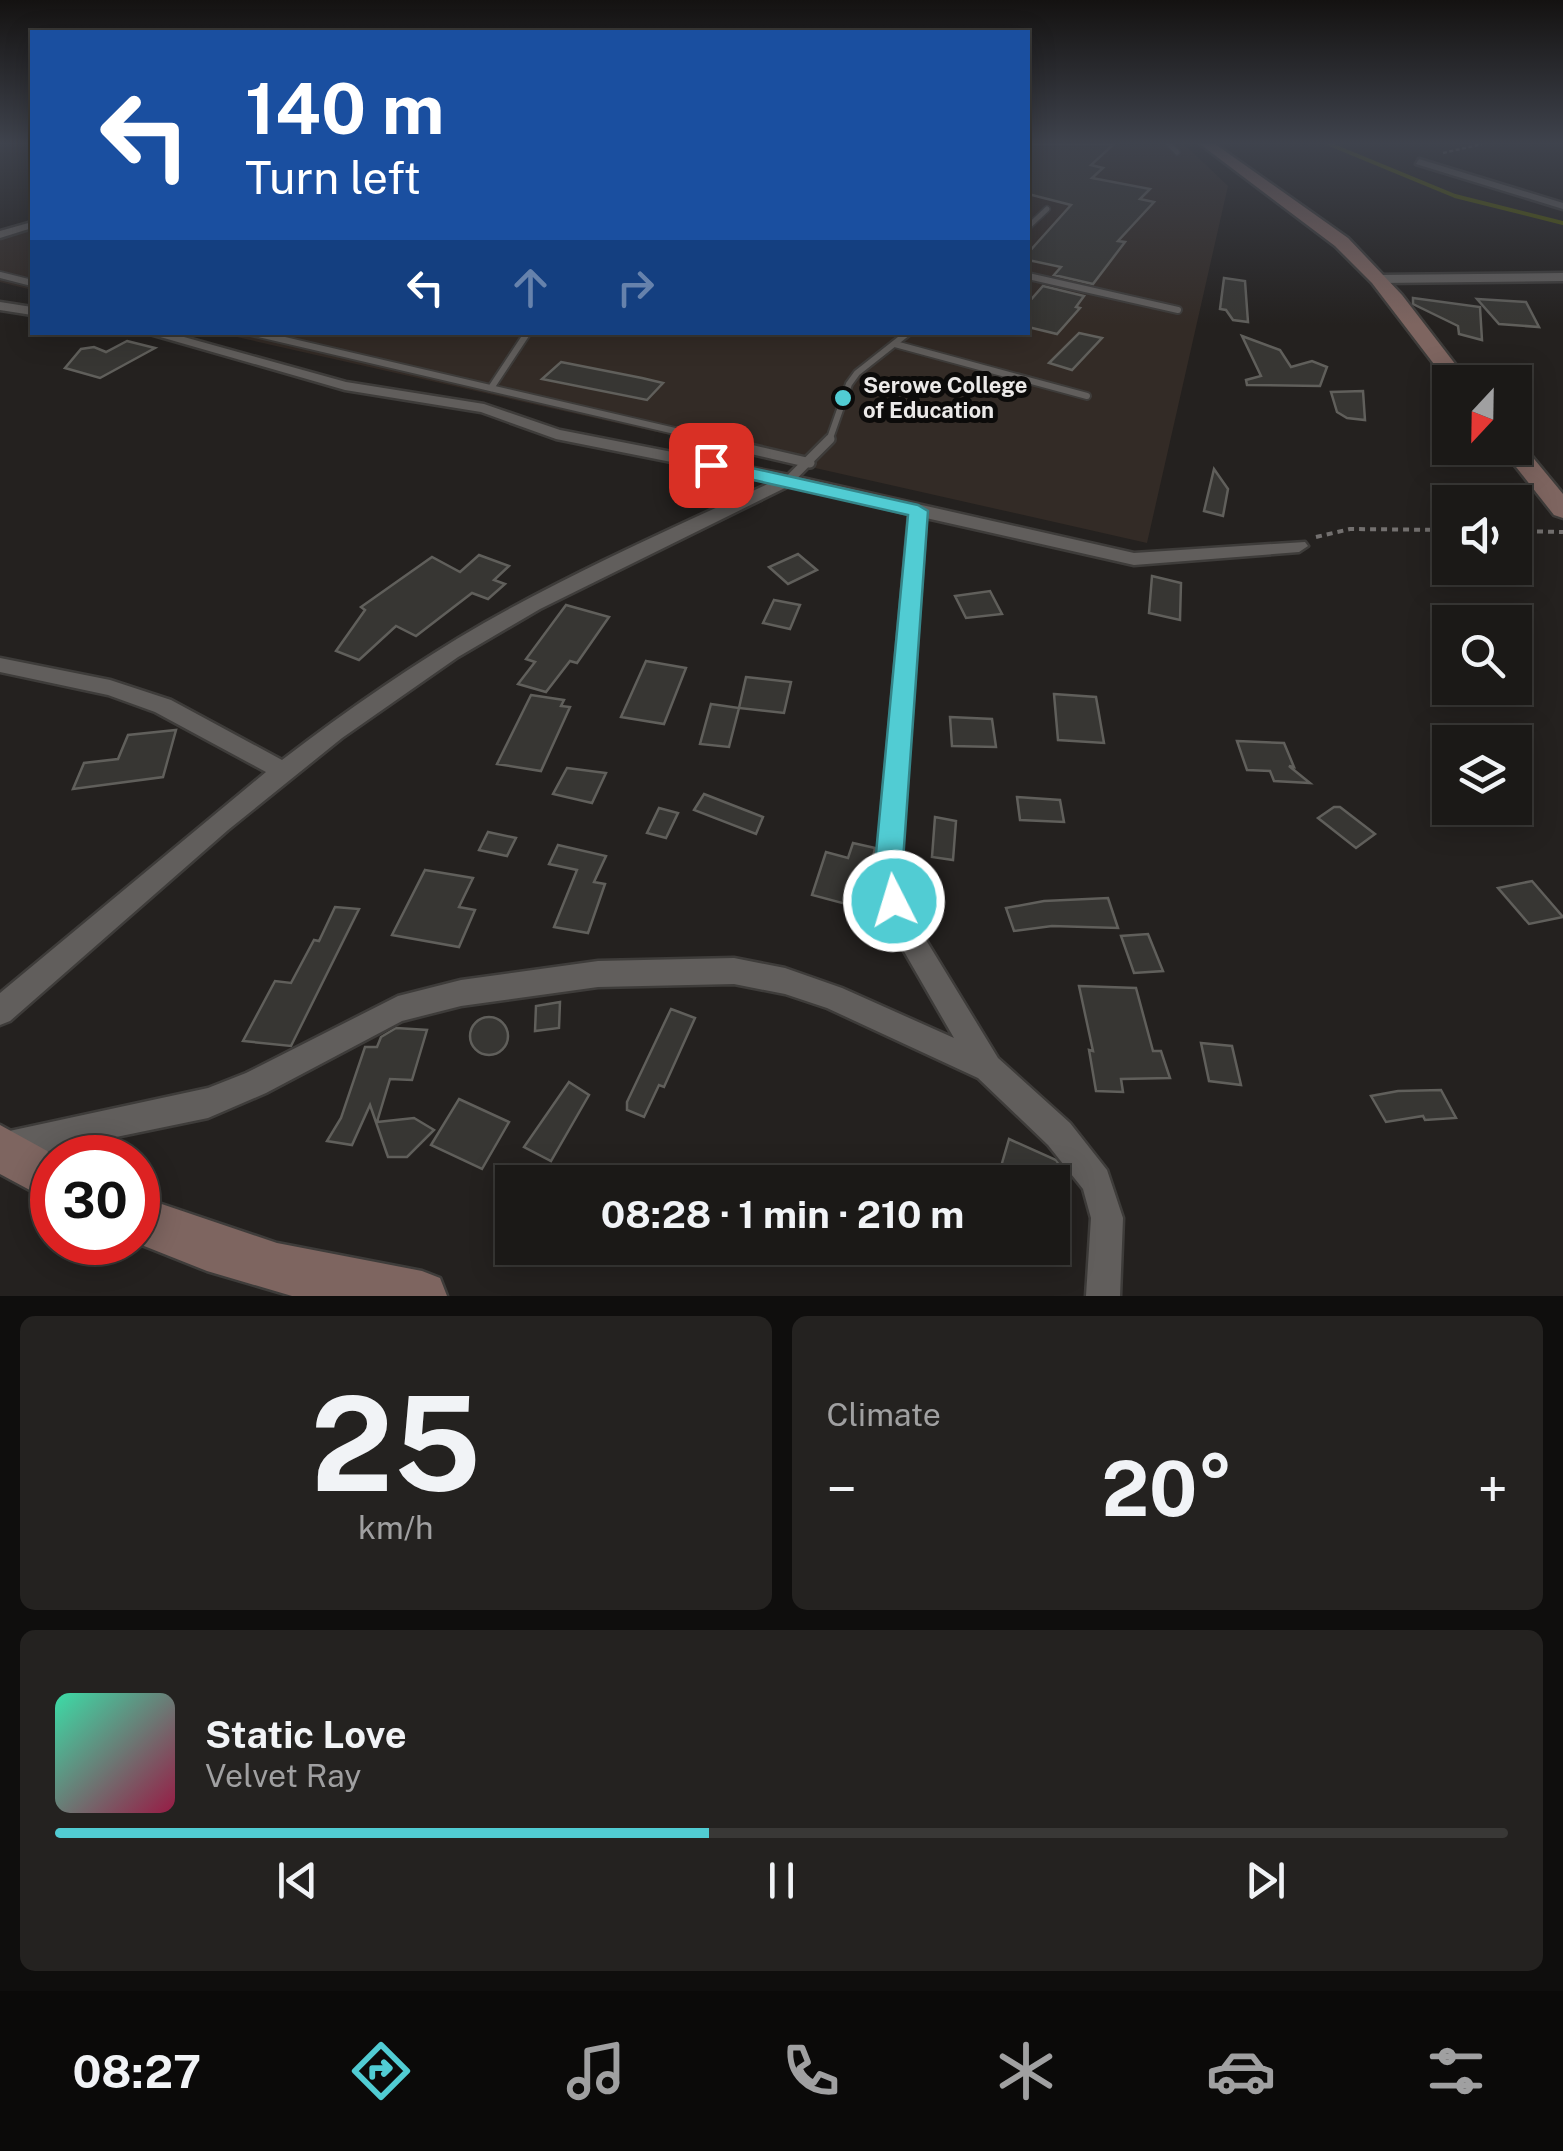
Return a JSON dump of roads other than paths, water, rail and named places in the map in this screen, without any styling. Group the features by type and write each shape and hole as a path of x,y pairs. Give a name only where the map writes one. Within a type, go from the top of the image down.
{"street":[{"path":"1290,204 1322,226 1380,278 1446,365"},
{"path":"0,235 30,225"},
{"path":"1380,278 1563,277"},
{"path":"0,306 30,311"},
{"path":"160,335 346,386 484,408 556,434 789,480 1134,559 1298,546"},
{"path":"1527,465 1563,510"},
{"path":"0,1012 284,772 376,702 538,602 789,480"},
{"path":"918,511 888,875 904,926 988,1068 1059,1134 1096,1181 1107,1218 1103,1296"},
{"path":"0,665 110,688 162,706 284,772"},
{"path":"0,1148 208,1103 256,1083 398,1009 461,993 598,974 734,971 785,981 832,996 988,1068"},
{"path":"0,1148 30,1166"},
{"path":"160,1229 289,1284 356,1287 422,1296"}],"lane":[{"path":"1030,225 1047,209"},
{"path":"0,275 30,282"},
{"path":"1030,276 1178,310"},
{"path":"263,335 810,463"},
{"path":"491,388 526,335"},
{"path":"789,480 829,442 857,372 906,335"},
{"path":"895,344 1087,396"}],"waterway":[{"path":"1489,204 1563,223"}],"place":[{"name":"Serowe College of Education","path":"843,398"}]}
